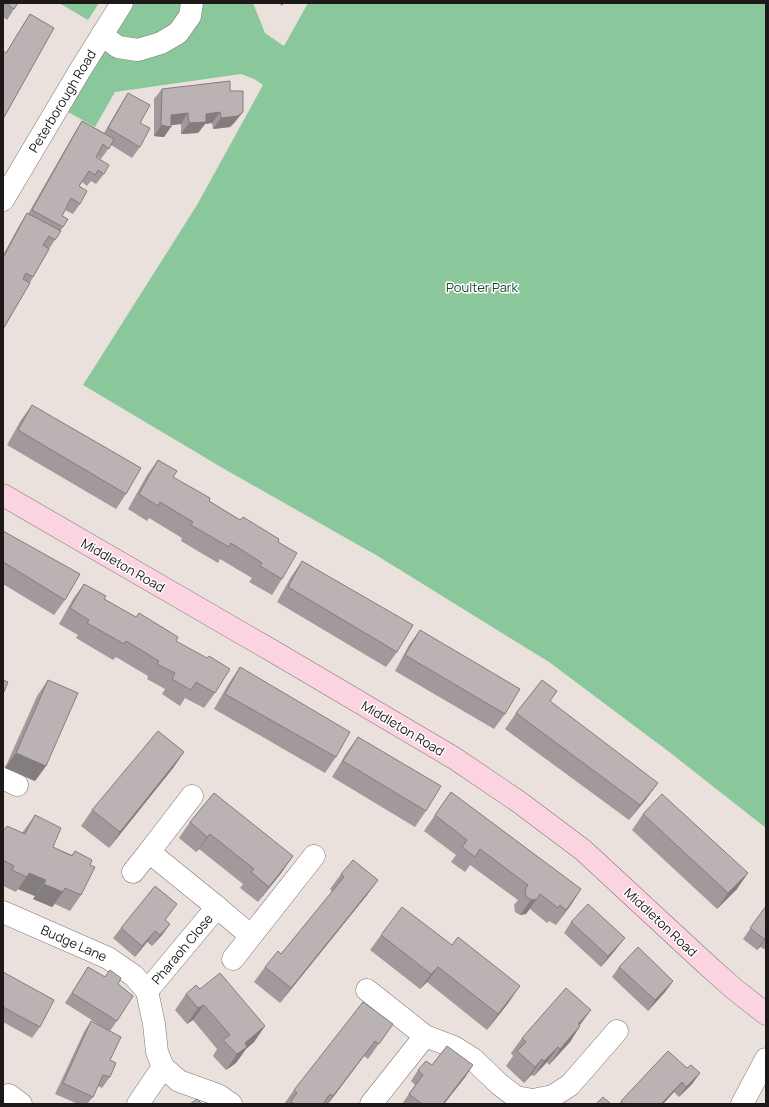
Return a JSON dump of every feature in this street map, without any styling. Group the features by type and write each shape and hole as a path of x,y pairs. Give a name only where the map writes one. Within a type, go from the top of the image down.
{"street":[{"name":"Peterborough Road","path":"3,200 122,3"},
{"path":"102,35 118,47 138,50 161,43 178,33 190,16 192,3"},
{"name":"Middleton Road","path":"3,496 276,653 447,754 519,802 583,850 705,963 733,988 766,1014"},
{"path":"133,872 192,796"},
{"name":"Pharaoh Close","path":"149,852 251,936"},
{"path":"233,959 314,856"},
{"name":"Pharaoh Close","path":"147,991 217,907"},
{"name":"Budge Lane","path":"3,912 108,958 134,976 147,991 154,1024 157,1052 163,1067"},
{"path":"367,990 425,1036 454,1047 473,1059 514,1101 533,1100 553,1096 570,1085 617,1031"},
{"path":"371,1104 425,1036"},
{"path":"742,1104 766,1060"},
{"path":"138,1104 163,1067 179,1081 218,1095 231,1104"}],"green space":[{"path":"59,3 99,3 88,20"},
{"name":"Poulter Park","path":"122,3 253,3 265,33 284,46 308,3 766,3 766,828 668,751 549,662 376,555 226,470 83,385 197,205 263,85 254,79 241,74 115,92 95,127 59,107"}],"building":[{"path":"8,3 18,3 14,9 8,5"},
{"path":"30,14 54,28 3,119 3,51 6,53"},
{"path":"230,81 230,91 243,91 243,112 238,116 221,118 220,112 206,114 206,122 189,123 188,113 171,115 171,127 161,125 162,89"},
{"path":"128,93 150,105 140,123 150,128 140,147 108,128"},
{"path":"82,121 114,139 109,149 103,144 96,157 109,165 104,174 98,170 95,175 89,171 79,186 87,191 80,204 71,198 62,216 68,219 63,227 32,210"},
{"path":"27,213 61,231 55,240 49,236 43,245 49,249 33,277 26,273 23,279 30,283 3,329 3,258"},
{"path":"32,405 141,468 126,494 18,430"},
{"path":"158,460 177,471 173,477 210,498 209,501 240,520 243,517 279,539 278,542 297,553 282,579 260,566 262,563 231,543 229,547 191,525 193,522 160,502 158,506 139,494"},
{"path":"3,531 80,574 65,600 3,562"},
{"path":"302,561 413,625 397,652 288,587"},
{"path":"84,584 106,596 104,599 136,617 139,613 178,637 176,641 207,658 209,656 230,669 215,693 196,682 191,690 172,679 175,673 157,664 159,661 126,641 124,644 87,623 89,620 70,608"},
{"path":"420,630 520,689 505,714 405,655"},
{"path":"240,667 350,732 336,757 225,694"},
{"path":"3,680 8,682 3,694"},
{"path":"48,680 78,693 46,766 16,753"},
{"path":"542,680 557,691 550,701 658,783 640,805 516,713"},
{"path":"158,731 184,752 120,832 92,810"},
{"path":"358,737 441,786 426,811 343,761"},
{"path":"451,792 581,889 566,910 560,905 558,908 540,894 537,899 531,900 526,896 525,890 528,885 480,849 475,857 462,847 467,840 435,815"},
{"path":"214,793 293,856 269,887 251,872 254,869 210,834 207,837 190,822"},
{"path":"662,794 748,873 728,893 643,814"},
{"path":"35,815 61,828 53,847 72,856 75,851 92,860 90,865 95,867 81,895 65,888 63,892 44,884 46,880 29,873 27,877 12,870 14,866 3,860 3,829 7,826 25,834"},
{"path":"353,860 378,880 291,988 265,967 278,951 281,954 344,877 341,874"},
{"path":"155,886 177,904 165,920 170,924 160,935 155,931 142,946 121,928"},
{"path":"588,904 625,938 608,956 571,922"},
{"path":"766,906 766,937 764,939 750,928"},
{"path":"402,907 452,945 458,937 520,986 498,1014 438,967 431,974 381,935"},
{"path":"638,947 673,981 655,1000 619,967"},
{"path":"88,967 105,977 110,970 121,978 118,984 133,996 117,1021 72,993"},
{"path":"3,972 54,1000 40,1027 3,1007"},
{"path":"220,973 265,1026 245,1043 247,1047 237,1054 223,1040 230,1035 204,1005 198,1008 186,994 196,985 200,989"},
{"path":"566,988 591,1010 578,1024 580,1026 560,1049 558,1047 544,1061 542,1059 535,1067 517,1051 526,1042 522,1038"},
{"path":"363,1002 393,1024 379,1044 375,1041 333,1096 330,1094 323,1104 294,1104 291,1101 297,1093 294,1090"},
{"path":"91,1021 121,1037 110,1060 116,1063 110,1077 103,1075 93,1097 63,1083"},
{"path":"447,1046 473,1065 443,1104 422,1104 409,1094 423,1075 418,1070 426,1061 432,1065"},
{"path":"668,1051 687,1068 691,1065 700,1073 686,1087 682,1082 661,1104 624,1104 621,1101"},
{"path":"603,1097 611,1104 596,1104"},
{"path":"197,1099 202,1104 190,1104"}]}
